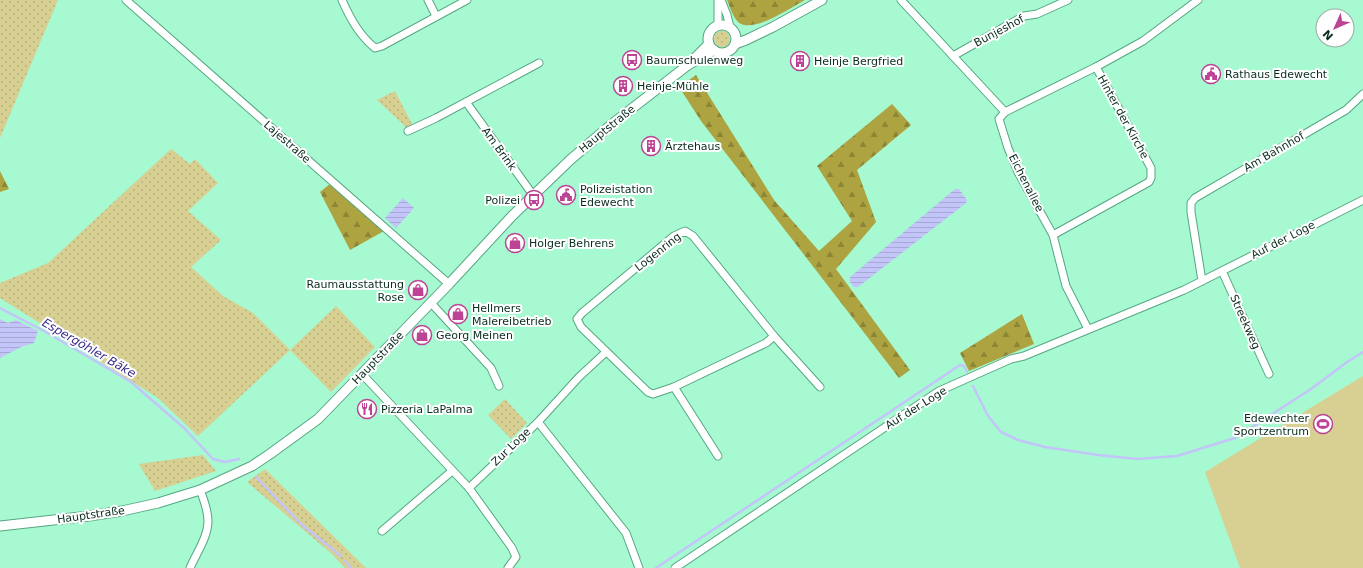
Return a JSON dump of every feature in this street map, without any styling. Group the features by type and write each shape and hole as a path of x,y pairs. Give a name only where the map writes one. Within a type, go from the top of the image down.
{"main road":[{"path":"735,44 736,40 732,30 726,25 718,25 710,30 708,35 711,47 718,52 726,52 735,44 773,27 822,0"},
{"path":"732,30 761,32"},
{"name":"Hauptstraße","path":"0,526 89,516 158,503 200,490 252,466 288,442 318,419 533,195 570,160 711,47"}],"street":[{"name":"Lajestraße","path":"126,0 449,284"},
{"path":"342,0 350,19 368,42 375,48 382,46 467,0"},
{"path":"428,0 436,16"},
{"path":"718,0 718,25"},
{"path":"721,0 732,30"},
{"path":"901,0 1005,112"},
{"name":"Bunjeshof","path":"952,56 1024,16 1037,14 1068,0"},
{"path":"1096,67 1143,41 1198,0"},
{"path":"408,131 539,63"},
{"name":"Hinter der Kirche","path":"1005,112 1096,67 1151,168 1151,178 1149,182 1053,235"},
{"name":"Am Bahnhof","path":"1202,281 1191,212 1191,203 1195,198 1346,110 1363,94"},
{"name":"Am Brink","path":"466,102 533,195"},
{"name":"Eichenallee","path":"1005,112 1000,119 1008,148 1018,172 1053,235 1066,286 1088,329"},
{"name":"Auf der Loge","path":"675,568 939,391 1011,359 1024,356 1184,290 1363,200"},
{"name":"Logenring","path":"774,336 766,343 674,387 654,394 648,392 606,352 581,326 577,319 582,313 674,236 685,231 693,236 774,336 820,387"},
{"name":"Streekweg","path":"1222,270 1269,374"},
{"path":"431,303 491,368 499,386"},
{"path":"538,422 578,377 606,352"},
{"path":"362,374 469,488 512,548 516,557 508,568"},
{"path":"674,387 718,456"},
{"name":"Zur Loge","path":"469,488 538,422 626,534 639,568"},
{"path":"382,531 452,470"},
{"path":"190,568 205,533 208,522 200,490"}],"shaded area":[{"path":"0,0 58,0 0,138"},
{"path":"722,31 729,36 730,39 725,46 722,47 715,42 714,39 719,32"},
{"path":"395,91 413,126 408,129 377,100"},
{"path":"171,149 190,164 195,159 218,183 188,211 221,240 191,267 223,296 253,313 290,350 198,436 158,398 0,298 0,283 48,263"},
{"path":"336,306 375,347 331,392 290,350"},
{"name":"Edewechter Sportzentrum","path":"1363,376 1363,568 1240,568 1205,472"},
{"path":"505,399 527,423 511,439 488,415"},
{"path":"203,455 216,471 155,491 139,464"},
{"path":"265,469 366,568 345,568 332,554 247,482"}],"green space":[{"path":"727,0 805,0 764,22 748,25 741,24 736,20"},
{"path":"696,75 774,200 819,251 852,221 817,166 892,104 911,125 857,170 876,222 836,269 910,370 899,378 701,121 679,87"},
{"path":"0,171 9,189 0,192"},
{"path":"331,183 384,231 350,250 320,192"},
{"path":"1022,314 1034,344 969,371 960,353"}],"water":[{"path":"955,189 959,189 967,200 966,203 858,287 854,287 850,282 850,277"},
{"path":"403,198 414,208 396,228 385,218"},
{"path":"0,319 8,323 16,320 38,331 34,343 21,347 0,358"}],"waterway":[{"name":"Espergöhler Bäke","path":"0,308 44,331 131,382 184,428 213,459 225,462 239,459"},
{"path":"973,386 988,416 1001,432 1018,440 1045,447 1137,459 1177,456 1235,438 1311,389 1363,352"},
{"path":"656,568 960,365 964,366 967,372"},
{"name":"Espergöhler Bäke","path":"256,477 301,524 341,556"},
{"name":"Espergöhler Bäke","path":"345,561 351,568"}],"place":[{"name":"Baumschulenweg","path":"632,60"},
{"name":"Heinje Bergfried","path":"800,61"},
{"name":"Rathaus Edewecht","path":"1211,74"},
{"name":"Heinje-Mühle","path":"623,86"},
{"name":"Ärztehaus","path":"651,146"},
{"name":"Polizeistation Edewecht","path":"566,195"},
{"name":"Polizei","path":"534,200"},
{"name":"Holger Behrens","path":"515,243"},
{"name":"Raumausstattung Rose","path":"418,290"},
{"name":"Hellmers Malereibetrieb","path":"458,314"},
{"name":"Georg Meinen","path":"422,335"},
{"name":"Pizzeria LaPalma","path":"367,409"},
{"name":"Edewechter Sportzentrum","path":"1323,424"}]}
